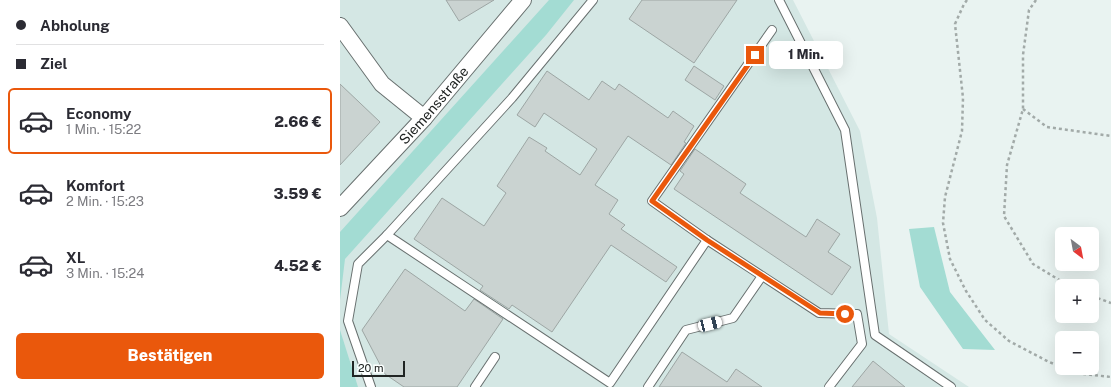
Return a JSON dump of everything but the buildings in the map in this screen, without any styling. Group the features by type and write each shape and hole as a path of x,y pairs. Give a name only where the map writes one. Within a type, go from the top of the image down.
{"street":[{"name":"Siemensstraße","path":"340,208 424,118 523,0"},
{"path":"340,26 382,84 424,118"}],"lane":[{"path":"371,387 348,321 358,264 387,235 512,98 593,0"},
{"path":"779,0 845,130 875,335 951,387"},
{"path":"772,30 652,201 707,240 820,313 857,314 862,344 829,387"},
{"path":"387,235 610,383 707,240"},
{"path":"648,387 686,330 733,318 762,276"},
{"path":"475,387 495,357"}],"path":[{"path":"967,0 955,24 963,98 962,131 945,197 943,222 950,259 966,290 985,320 1009,341 1055,364"},
{"path":"1036,0 1029,10 1023,55 1023,109 1007,165 1004,216 1034,264 1058,279"},
{"path":"1023,109 1047,126 1111,136"},
{"path":"1099,299 1111,303"},
{"path":"1093,375 1111,377"}],"shaded area":[{"path":"340,0 793,0 860,131 877,218 889,334 969,387 340,387"}],"green space":[{"path":"549,0 574,0 546,35 345,259 340,300 340,232"},
{"path":"934,227 950,292 995,350 963,349 920,287 909,229"},
{"path":"340,330 358,387 340,387"}],"route":[{"path":"755,55 652,201 707,240 820,313 845,314"}]}
